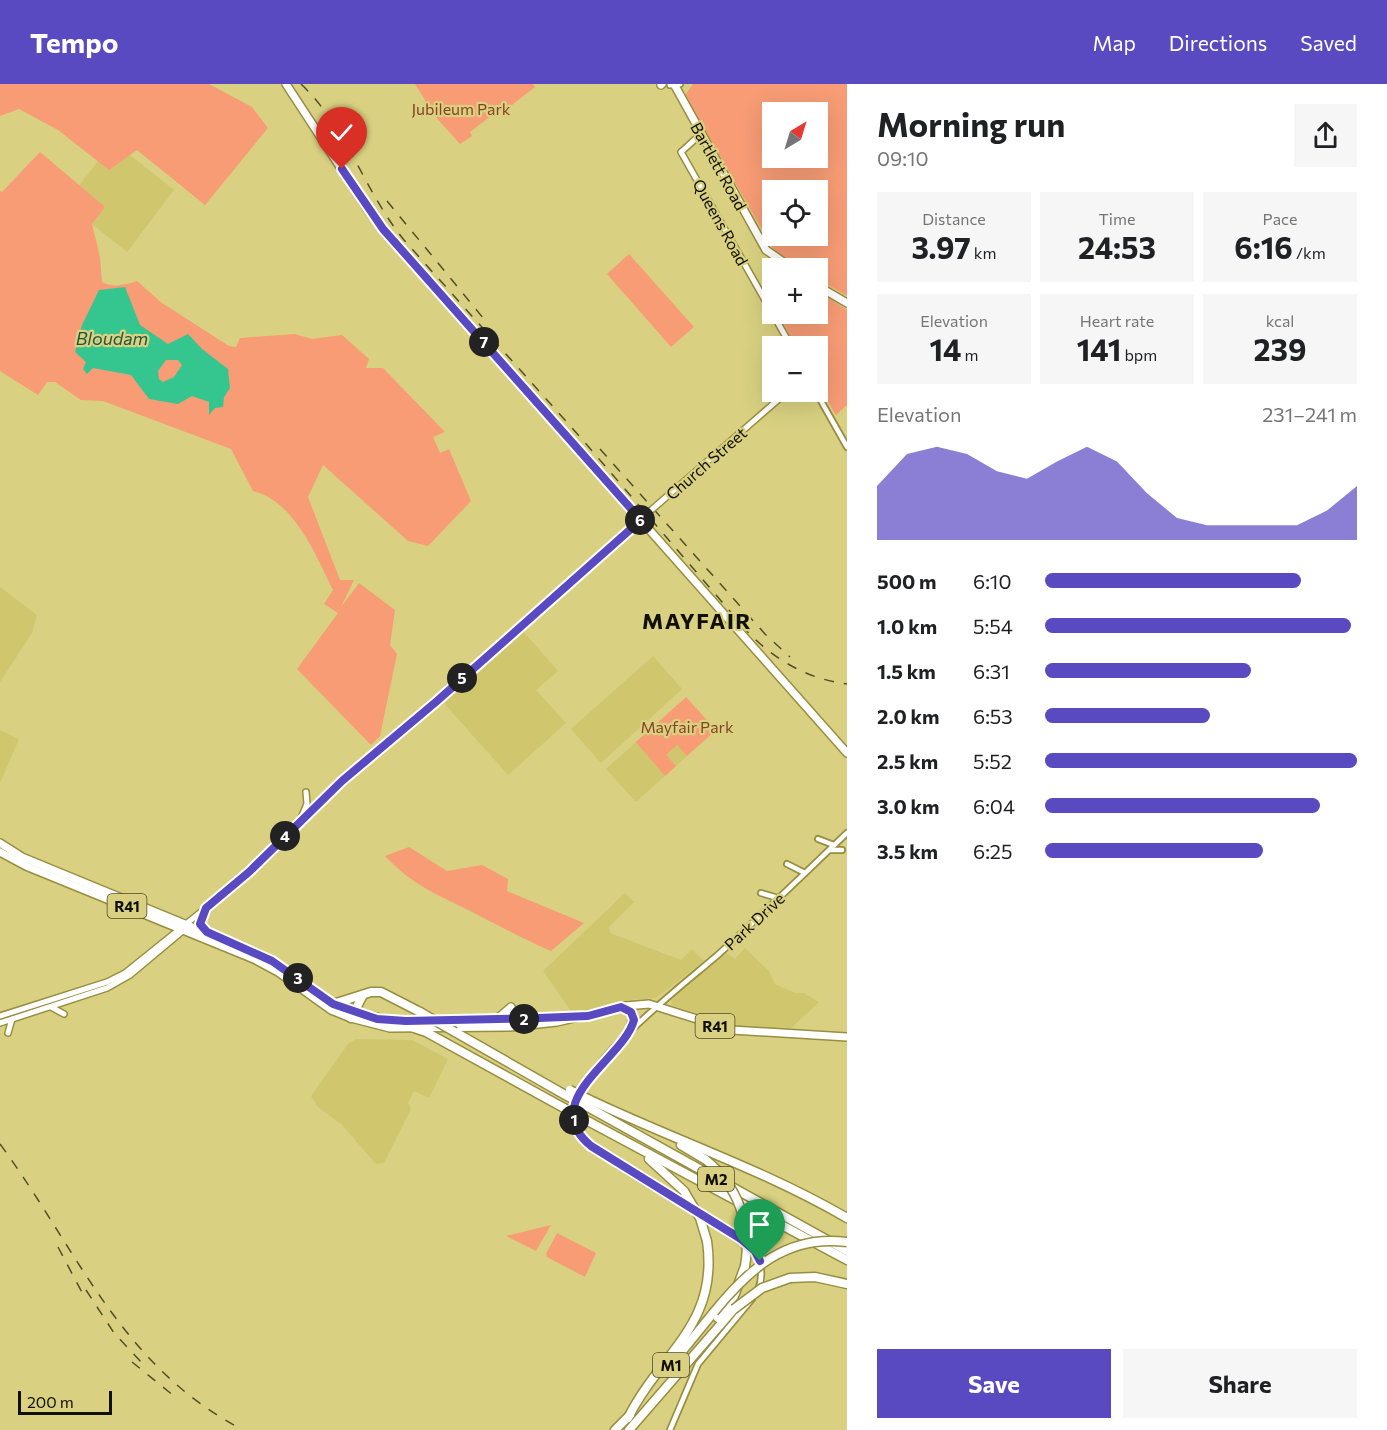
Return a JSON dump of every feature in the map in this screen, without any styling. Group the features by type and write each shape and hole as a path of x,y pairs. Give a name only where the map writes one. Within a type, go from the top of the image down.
{"highway":[{"name":"M2","path":"363,994 384,993 420,1012 587,1103 847,1251"},
{"path":"352,1015 363,994"},
{"path":"333,1004 363,994"},
{"path":"440,1020 432,1028 432,1033 440,1040"},
{"path":"414,1028 440,1040"},
{"name":"M2","path":"440,1040 847,1262"},
{"path":"587,1103 763,1174 847,1218"},
{"path":"655,1131 706,1160 726,1182 740,1205 747,1236 745,1266 729,1303 690,1358"},
{"path":"620,1138 661,1167 684,1191 700,1218 707,1241 709,1276 700,1308 681,1342 628,1418"},
{"name":"M1","path":"615,1430 628,1418 747,1274 767,1258 809,1242 847,1242"},
{"name":"M1","path":"629,1430 734,1309 762,1288 790,1278 815,1277 847,1284"}],"main road":[{"path":"286,84 369,211 847,753"},
{"name":"Bartlett Road","path":"674,84 764,251 775,258"},
{"name":"Queens Road","path":"700,135 681,152 785,336"},
{"path":"828,291 847,302"},
{"name":"Church Street","path":"185,926 249,872 369,757 415,721 776,402"},
{"path":"299,822 307,804 306,792"},
{"name":"R41","path":"0,843 22,857 76,882 185,926 272,969 325,1006 390,1028 510,1027 588,1016 621,1007 657,1005 732,1030 847,1037"},
{"name":"R41","path":"0,852 19,863 76,882"},
{"path":"206,908 200,921 207,932"},
{"path":"0,1023 107,988 124,980 185,926"},
{"path":"0,1016 112,980 130,969 185,926"},
{"name":"R41","path":"185,926 207,932 272,961 352,1015 385,1020 495,1020 588,1016"},
{"path":"51,1007 63,1014"},
{"path":"495,1020 511,1007"},
{"path":"621,1007 633,1015 630,1030"},
{"path":"8,1033 12,1019"}],"street":[{"path":"822,402 847,447"},
{"name":"Park Drive","path":"670,1430 698,1364 758,1292 761,1267 755,1251 741,1239 597,1150 580,1135 573,1113 576,1101 595,1073 630,1030 721,952 847,833"},
{"path":"818,839 834,845"},
{"path":"830,850 842,850"},
{"path":"787,864 805,873"},
{"path":"761,893 778,898"}],"shaded area":[{"path":"130,155 174,190 127,252 92,224 105,207 79,186 98,161 109,169"},
{"path":"0,587 37,615 32,633 0,682"},
{"path":"523,631 558,671 536,690 566,723 508,775 443,702"},
{"path":"653,656 682,689 601,763 571,729"},
{"path":"657,723 687,756 636,802 606,769"},
{"path":"0,730 19,739 0,783"},
{"path":"625,893 634,902 609,927 610,933 681,960 692,949 704,961 656,998 628,1000 573,1014 543,971"},
{"path":"745,948 769,971 775,984 795,993 804,993 819,1002 788,1031 746,1029 672,1005 671,1000 725,952 735,959"},
{"path":"356,1039 412,1040 448,1059 429,1098 414,1091 408,1103 411,1109 384,1163 376,1164 342,1125 318,1107 311,1096 348,1044"}],"green space":[{"path":"0,84 209,84 252,107 268,128 205,205 137,150 109,170 58,130 19,109 0,116"},
{"name":"Jubileum Park","path":"415,84 533,84 535,87 503,112 500,109 470,132 472,136 460,144 424,104 425,100"},
{"path":"693,84 847,84 847,296 828,285 828,258 783,258 771,246 828,246 828,180 762,180 762,230 685,95"},
{"path":"40,152 105,207 92,224 100,257 102,282 119,285 137,281 162,303 229,346 236,347 240,338 295,334 312,339 342,335 369,359 366,368 383,368 445,432 433,437 440,453 449,449 471,501 428,546 408,541 323,465 308,497 340,580 354,580 341,607 359,583 395,610 390,645 397,654 380,736 371,745 297,669 338,613 324,604 333,590 302,531 281,506 253,491 231,449 103,401 81,400 55,382 47,382 38,395 0,371 0,191 2,192"},
{"path":"629,254 694,327 671,347 607,274"},
{"path":"828,298 847,310 847,405 836,415 828,402 828,336 790,336 784,324 828,324"},
{"name":"Mayfair Park","path":"686,697 716,730 687,756 677,745 666,755 676,766 665,776 636,742"},
{"path":"409,847 447,871 482,865 508,879 507,891 584,923 551,951 425,888 401,872 385,856"},
{"path":"551,1225 536,1251 506,1236"},
{"path":"557,1233 596,1253 585,1277 547,1257 546,1254"}],"water":[{"name":"Bloudam","path":"125,287 140,325 168,344 188,334 202,349 228,369 230,388 224,397 223,407 215,408 209,415 209,402 192,396 178,404 149,399 131,375 93,368 87,374 83,369 86,362 75,352 82,325 99,290","holes":["166,360 178,360 182,365 174,377 163,382 159,379 158,371"]}],"railway":[{"path":"301,84 331,120 390,221 404,240 581,438 747,631 780,659 805,673 847,684"},
{"path":"387,201 484,319"},
{"path":"600,449 765,634 790,657"},
{"path":"0,1144 105,1303 133,1339 164,1373 200,1404 243,1430"},
{"path":"58,1247 86,1300"},
{"path":"86,1290 114,1333 143,1364"},
{"path":"132,1362 174,1396"}],"district":[{"name":"MAYFAIR","path":"697,620"}],"route":[{"path":"342,169 383,229 641,520 401,733 342,781 249,872 206,908 201,916 200,924 207,932 281,966 333,1004 377,1019 393,1021 495,1020 588,1016 621,1007 629,1010 634,1020 630,1030 581,1091 576,1101 573,1113 580,1135 591,1146 741,1239 755,1251 760,1261"}]}
